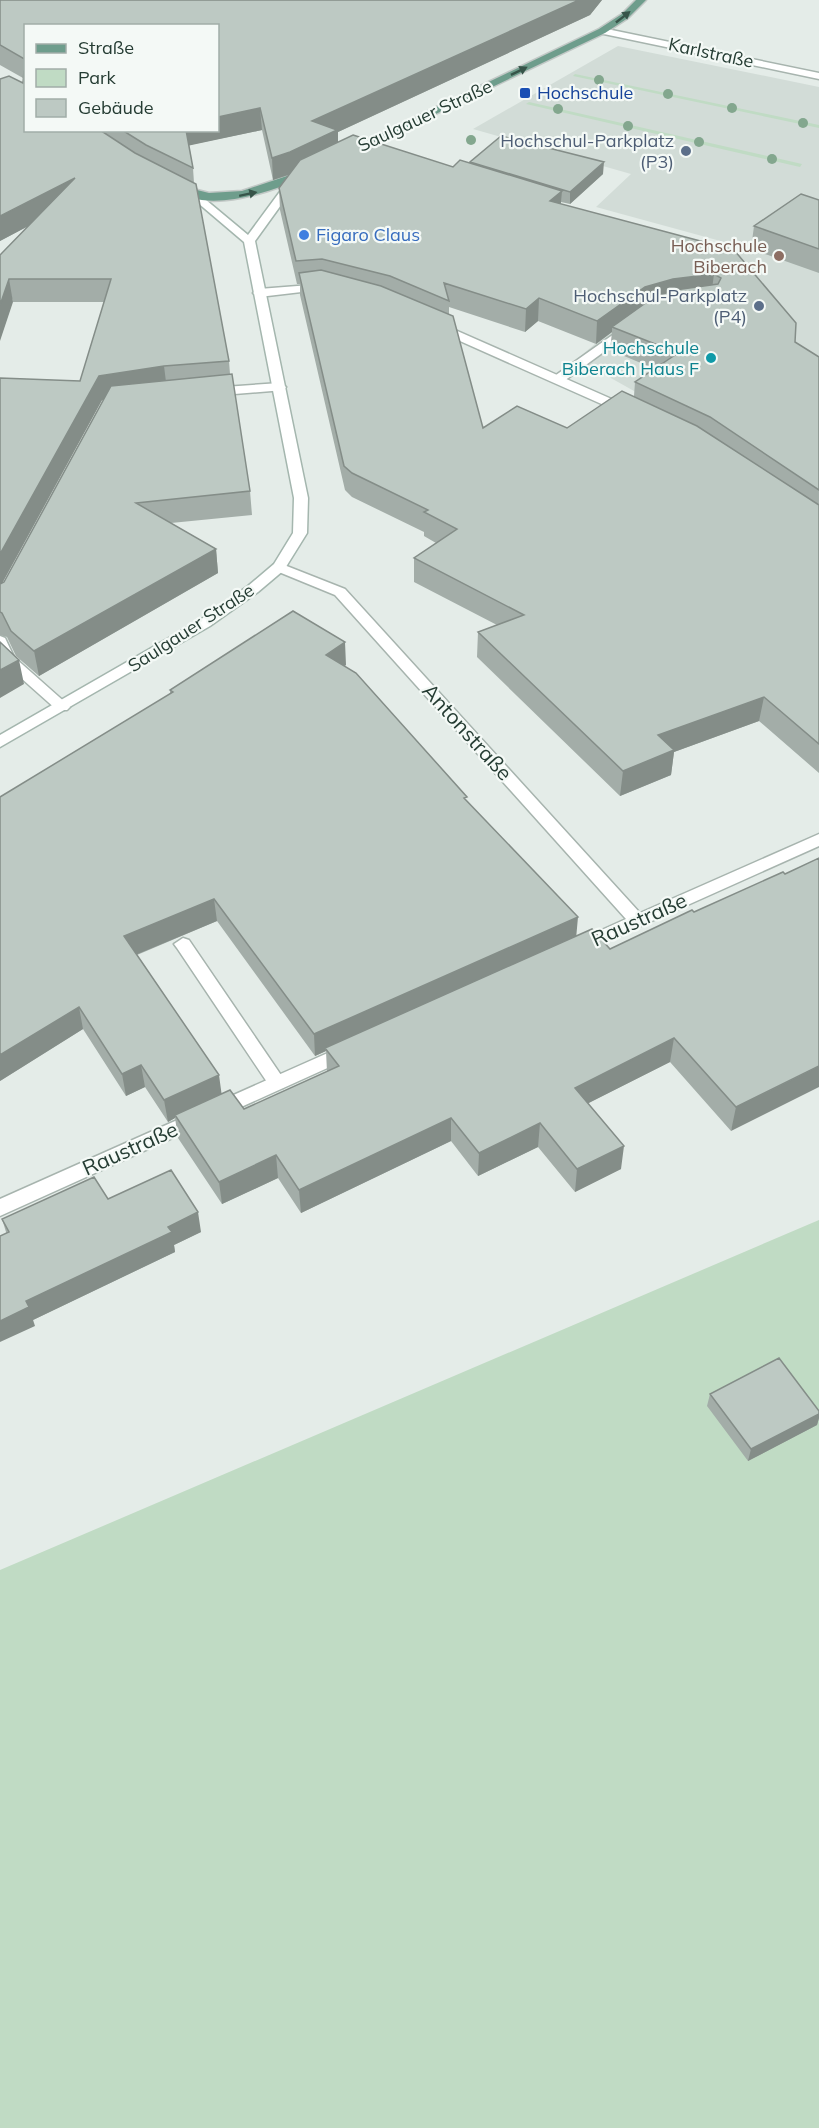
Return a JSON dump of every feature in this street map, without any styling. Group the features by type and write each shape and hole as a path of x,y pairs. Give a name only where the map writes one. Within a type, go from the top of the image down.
{"main road":[{"name":"Saulgauer Straße","path":"338,157 372,146 602,31 625,16 641,0"},
{"path":"164,182 196,197 239,196 267,189 319,166"}],"street":[{"name":"Karlstraße","path":"602,31 819,76"},
{"path":"196,197 249,241 296,177"},
{"name":"Saulgauer Straße","path":"0,742 205,623 253,589 279,567 300,533 301,498 249,241"},
{"path":"259,293 322,287 332,290"},
{"path":"560,378 637,322"},
{"path":"429,323 560,378 636,414"},
{"path":"201,393 280,387"},
{"name":"Antonstraße","path":"279,567 340,592 638,921"},
{"path":"0,641 8,659 62,707"},
{"name":"Raustraße","path":"564,954 819,840"},
{"path":"183,944 277,1083"},
{"name":"Raustraße","path":"0,1208 362,1045"}],"shaded area":[{"name":"Hochschule Biberach","path":"618,46 819,87 819,466 789,478 577,359 650,298 731,263 746,248 596,207 631,174 473,129"}],"green space":[{"path":"575,74 819,125 819,128 573,76"},
{"path":"529,102 802,164 800,167 526,104"},
{"path":"819,1220 819,2128 0,2128 0,1570"}],"building":[{"path":"0,0 579,0 312,121 337,130 272,158 260,108 219,117 219,24 24,24 24,59 0,45"},
{"path":"24,71 24,132 103,132 135,153 196,184 229,361 164,366 99,376 0,554 0,378 80,381 111,279 9,279 0,305 0,255 75,178 0,216 0,79 9,76 23,83"},
{"path":"125,132 186,132 193,168"},
{"path":"353,135 453,167 460,160 562,191 550,201 734,250 796,323 795,342 819,357 819,490 710,417 635,382 678,353 612,327 654,297 675,290 718,284 721,278 714,274 673,279 645,287 597,321 539,298 526,309 444,283 449,301 390,276 322,259 296,261 279,188 300,160"},
{"path":"501,136 604,162 570,192 470,162"},
{"path":"801,194 819,200 819,249 754,226"},
{"path":"321,270 381,286 453,316 483,428 517,406 567,428 622,391 697,426 819,505 819,744 764,697 658,735 674,750 623,771 478,632 524,615 414,558 457,529 424,512 428,510 352,473 344,466 299,273"},
{"path":"232,374 250,491 136,503 216,549 34,651 11,631 0,612 0,584 4,582 111,386"},
{"path":"293,611 345,642 326,655 356,673 467,797 464,798 578,917 314,1034 214,899 124,936 219,1075 164,1100 141,1065 122,1074 79,1007 0,1055 0,797 173,692 170,690"},
{"path":"0,642 19,660 0,670"},
{"path":"819,858 819,1066 736,1107 674,1038 575,1088 624,1146 577,1169 540,1123 479,1153 451,1118 299,1190 276,1155 219,1182 175,1115 230,1090 244,1109 339,1066 325,1048 592,929 610,949 692,910 694,912"},
{"path":"171,1170 198,1212 168,1227 172,1232 26,1301 29,1307 0,1321 0,1236 9,1232 2,1219 94,1177 108,1199"},
{"path":"779,1358 819,1414 751,1449 710,1394"}],"place":[{"name":"Hochschule","path":"525,93"},
{"name":"Hochschul-Parkplatz (P3)","path":"686,151"},
{"name":"Figaro Claus","path":"304,235"},
{"name":"Hochschule Biberach","path":"779,256"},
{"name":"Hochschul-Parkplatz (P4)","path":"759,306"},
{"name":"Hochschule Biberach Haus F","path":"711,358"}]}
